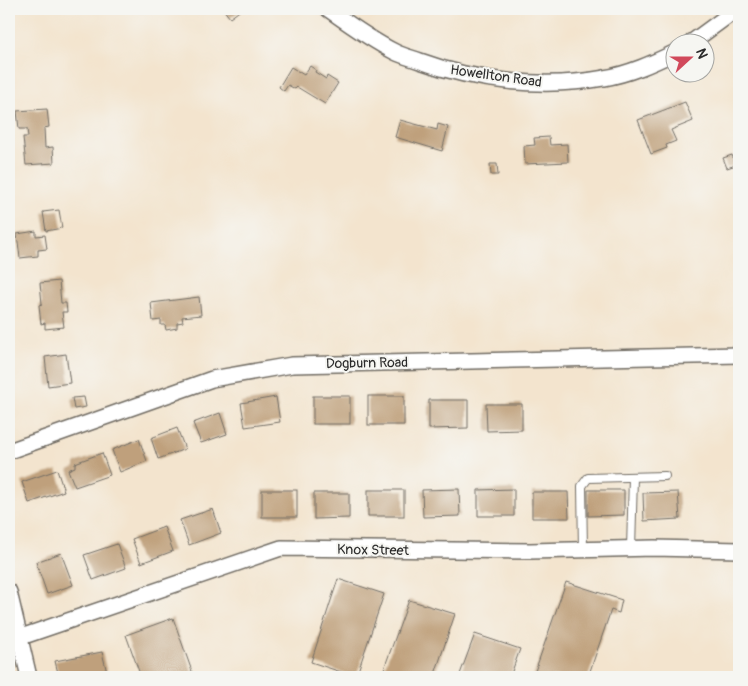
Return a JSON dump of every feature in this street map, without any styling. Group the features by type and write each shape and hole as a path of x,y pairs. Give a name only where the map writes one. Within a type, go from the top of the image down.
{"street":[{"name":"Howellton Road","path":"328,9 356,29 396,53 438,68 481,77 548,83 605,78 632,70 666,56"},
{"path":"706,32 737,9"},
{"name":"Dogburn Road","path":"9,451 212,379 292,365 739,355"},
{"name":"Knox Street","path":"21,637 281,548 530,551 631,549 739,550"},
{"path":"9,592 29,677"}],"lane":[{"path":"582,550 582,486 588,478 665,476"},
{"path":"631,549 633,477"}],"building":[{"path":"223,9 242,9 230,18"},
{"path":"310,66 316,70 315,72 326,79 327,76 338,83 325,104 297,87 295,89 288,85 284,91 279,87 291,67 304,75"},
{"path":"685,102 693,121 671,130 676,141 666,145 667,148 651,154 638,120"},
{"path":"47,109 49,127 44,128 45,148 53,147 54,163 26,165 23,137 28,137 27,129 19,129 17,111"},
{"path":"400,120 437,130 438,124 448,127 442,151 395,137"},
{"path":"549,137 550,145 567,144 568,162 525,164 524,146 535,145 534,138"},
{"path":"732,155 736,165 727,168 723,158"},
{"path":"490,164 497,164 498,175 491,175"},
{"path":"59,210 62,228 46,231 43,212"},
{"path":"36,231 36,236 45,235 47,249 38,250 38,256 20,258 17,234"},
{"path":"59,281 61,303 66,303 67,312 62,312 64,327 45,329 45,323 41,324 39,305 42,304 40,283"},
{"path":"199,297 201,315 182,317 183,322 177,323 177,328 166,330 165,325 161,325 161,320 153,321 151,303"},
{"path":"66,354 70,383 48,386 45,357"},
{"path":"313,396 350,396 350,424 313,424"},
{"path":"368,396 404,396 404,425 368,425"},
{"path":"84,397 86,407 74,409 72,398"},
{"path":"276,397 280,422 245,427 241,403"},
{"path":"429,400 468,400 468,428 429,429"},
{"path":"486,404 522,404 522,430 487,431"},
{"path":"220,413 227,434 201,443 193,423"},
{"path":"177,428 185,449 158,459 151,438"},
{"path":"139,439 147,461 120,472 112,450"},
{"path":"102,453 110,475 75,487 68,470 75,467 75,463"},
{"path":"57,470 64,491 29,503 22,482"},
{"path":"459,489 460,516 423,517 422,490"},
{"path":"514,489 514,516 478,516 478,490"},
{"path":"262,490 297,490 297,517 262,517"},
{"path":"368,490 404,490 404,516 368,516"},
{"path":"588,490 624,490 624,515 588,516"},
{"path":"532,492 568,492 569,518 532,518"},
{"path":"678,492 680,519 644,521 643,493"},
{"path":"314,493 349,493 349,518 314,519"},
{"path":"213,509 221,533 189,545 180,520"},
{"path":"164,527 173,551 141,563 132,539"},
{"path":"117,544 126,568 93,580 84,555"},
{"path":"61,553 73,585 47,594 36,562"},
{"path":"338,579 384,594 356,677 311,662"},
{"path":"566,582 622,600 619,613 611,610 588,677 533,677"},
{"path":"409,600 455,614 434,677 381,677"},
{"path":"173,618 194,677 141,677 126,635"},
{"path":"475,634 520,649 510,677 459,677"},
{"path":"102,652 108,677 59,677 55,661"}]}
